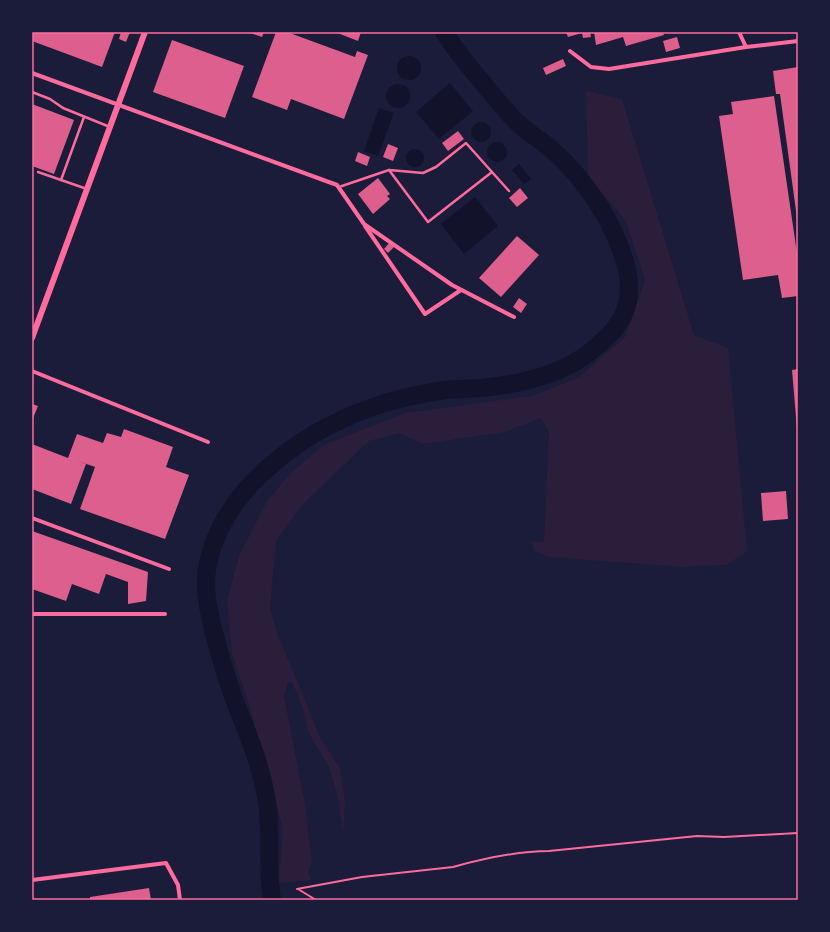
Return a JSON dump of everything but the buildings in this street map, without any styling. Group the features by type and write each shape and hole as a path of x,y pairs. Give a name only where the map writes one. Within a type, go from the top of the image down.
{"street":[{"path":"32,338 145,32"},
{"path":"739,32 746,47"},
{"path":"570,50 591,67 608,69 746,47 798,41"},
{"path":"32,73 337,185 425,314 461,290"},
{"path":"364,224 452,285 514,316"},
{"path":"32,371 208,442"},
{"path":"32,518 169,569"},
{"path":"32,614 165,614"},
{"path":"32,880 166,863 178,885 180,900"}],"lane":[{"path":"32,92 50,99 62,108 110,127"},
{"path":"61,180 84,117"},
{"path":"339,187 389,170 423,173 436,167 466,143 509,191"},
{"path":"389,170 428,222 492,172"},
{"path":"38,172 87,189"}],"path":[{"path":"316,900 297,889 362,878 453,867 533,851 549,851 697,836 724,837 798,833"}],"shaded area":[{"path":"409,56 418,59 421,68 418,77 409,80 400,77 397,68 400,59"},
{"path":"450,83 473,111 439,139 416,112"},
{"path":"398,84 407,87 410,96 407,105 398,108 389,105 386,96 389,87"},
{"path":"586,91 622,99 694,335 728,348 747,551 726,565 682,567 548,557 534,551 532,541 544,542 549,432 541,418 505,432 422,444 399,433 369,441 302,505 276,541 270,609 278,635 321,739 340,768 345,803 343,833 338,798 329,767 309,734 303,708 292,682 288,682 284,696 305,804 312,861 308,873 311,880 279,883 283,829 249,704 232,654 227,601 239,556 267,501 291,473 323,445 405,413 531,396 578,378 625,337 645,280 626,221 588,177"},
{"path":"379,108 394,113 378,156 364,151"},
{"path":"477,122 485,122 491,128 491,136 485,142 477,142 471,136 471,128"},
{"path":"493,142 501,142 507,148 507,156 501,162 493,162 487,156 487,148"},
{"path":"415,149 421,152 424,158 421,164 415,167 409,164 406,158 409,152"},
{"path":"519,164 531,179 524,184 512,170"},
{"path":"475,197 498,226 464,254 441,224"}],"waterway":[{"path":"272,900 270,886 269,818 265,791 256,756 234,699 209,613 206,580 208,563 217,534 233,507 252,483 276,461 301,442 329,426 357,413 385,403 445,390 493,387 517,383 564,368 597,347 608,336 619,323 626,309 629,294 626,264 621,249 607,219 595,199 574,172 547,145 524,129 511,116 456,50 444,32"}]}
